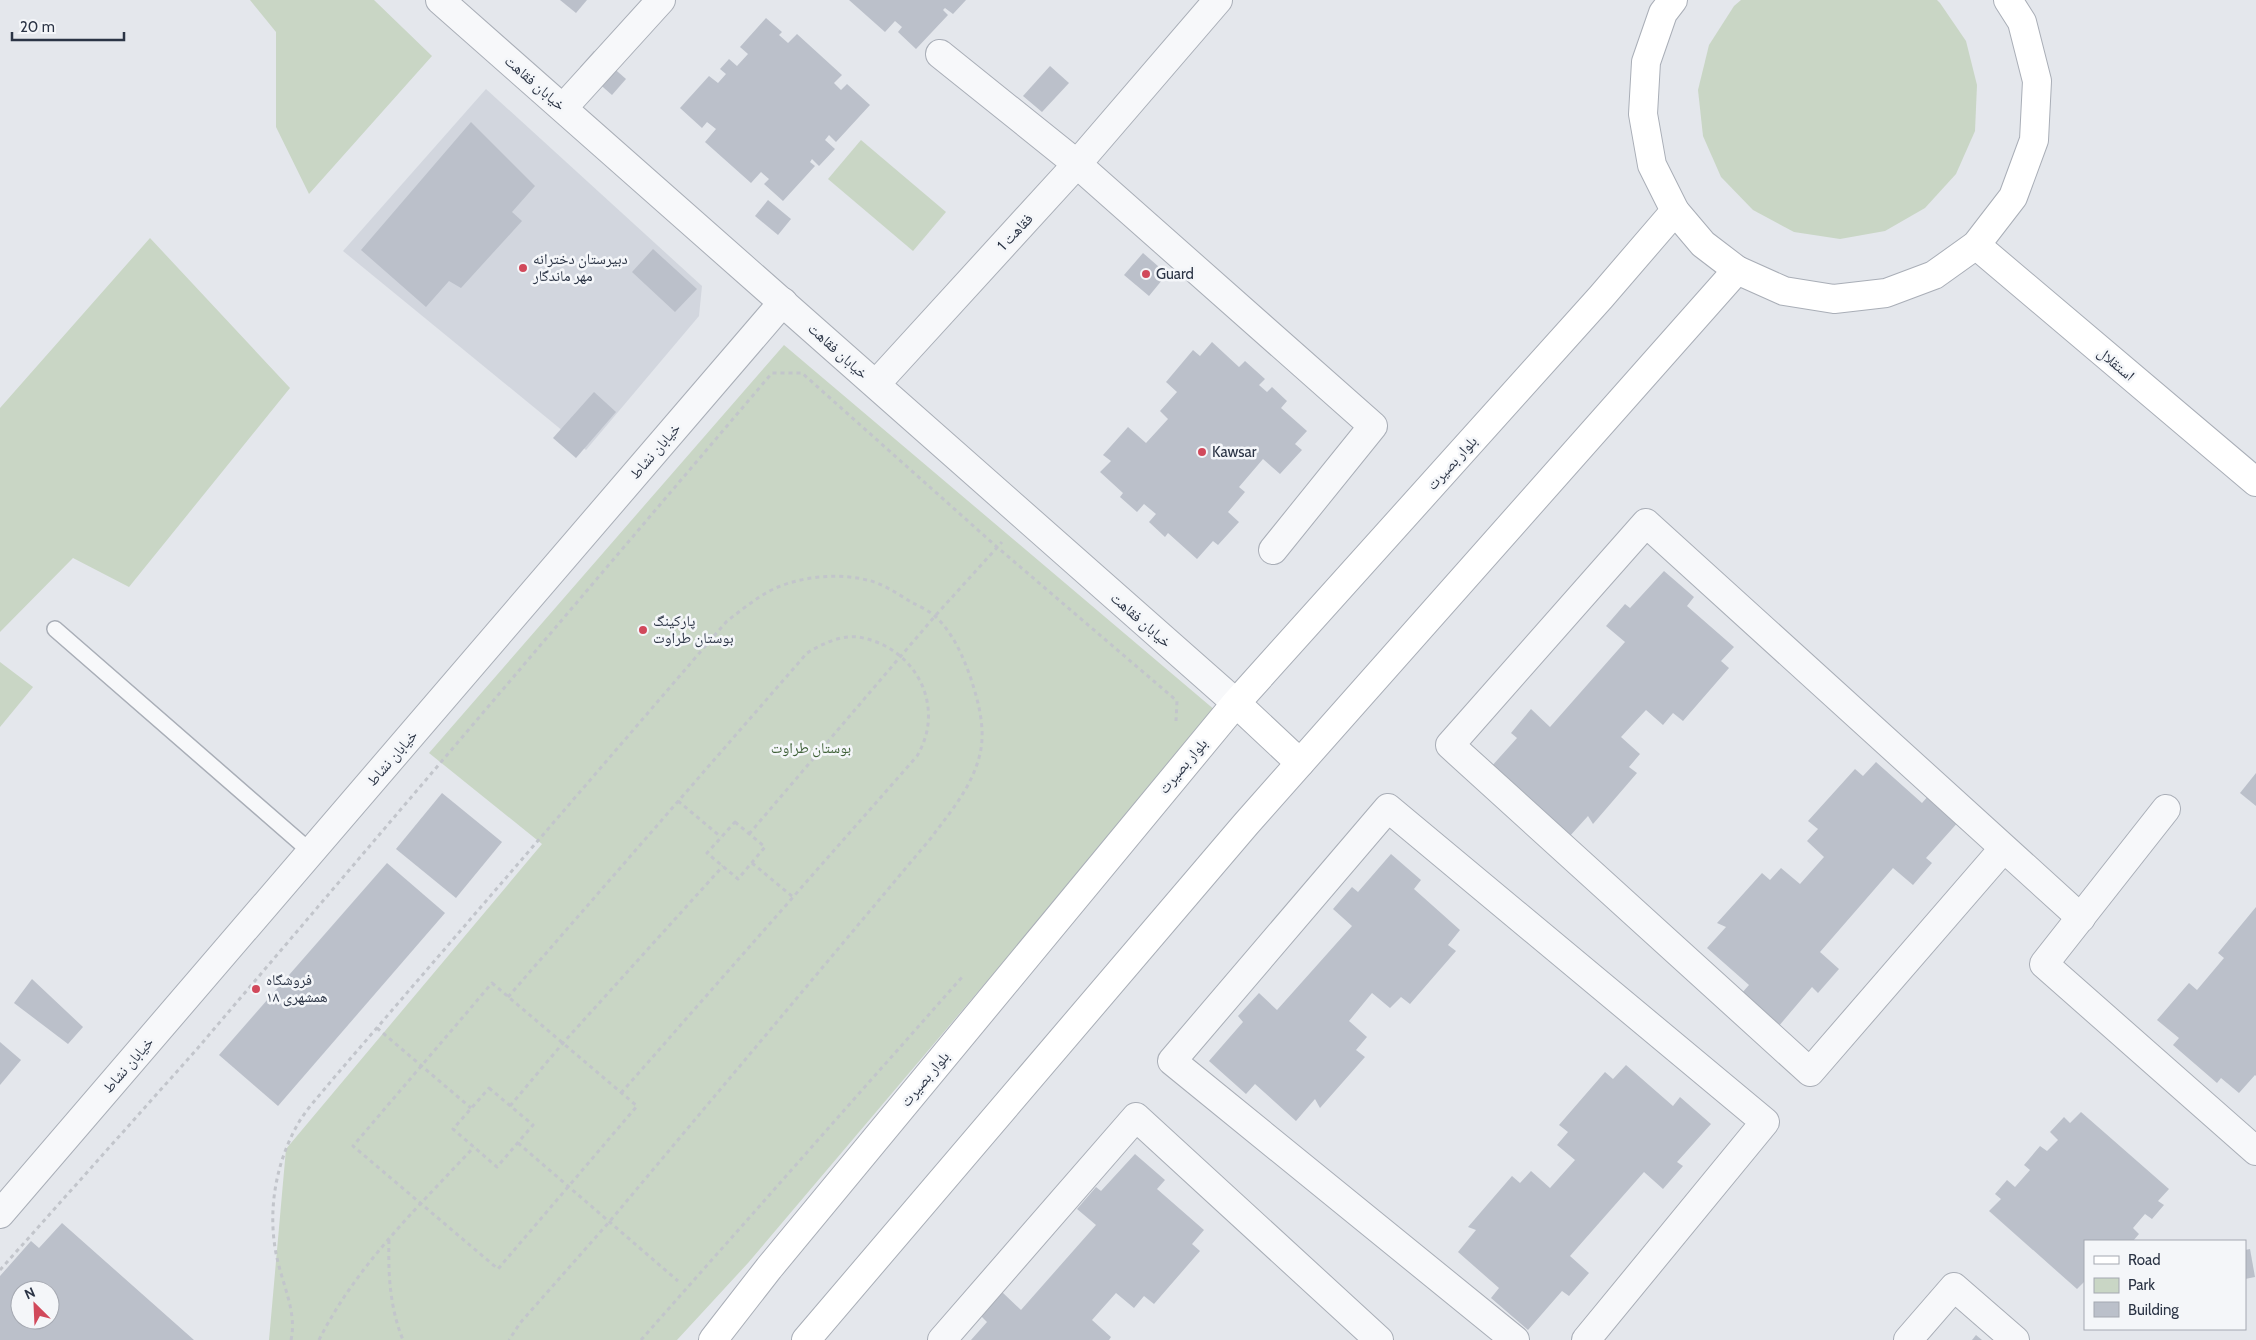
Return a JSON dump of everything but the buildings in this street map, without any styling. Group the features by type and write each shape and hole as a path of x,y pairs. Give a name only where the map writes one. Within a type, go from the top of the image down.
{"main road":[{"path":"1662,4 1646,62 1643,114 1652,165 1675,211 1703,244 1736,270 1784,291 1834,299 1886,293 1934,275 1976,245 2013,197 2034,140 2037,81 2022,22 2008,0"},
{"name":"بلوار بصیرت","path":"713,1340 775,1261 1236,703 1602,296 1675,211"},
{"name":"استقلال","path":"1976,245 2256,482"},
{"path":"806,1340 1300,763 1736,270"},
{"path":"1236,703 1300,763"}],"street":[{"name":"خیابان فقاهت","path":"440,0 1236,703"},
{"path":"563,108 661,0"},
{"name":"فقاهت 1","path":"876,384 1078,164 1218,0"},
{"path":"940,54 1078,164 1373,426 1273,550"},
{"name":"خیابان نشاط","path":"0,1214 783,302"},
{"path":"2004,848 1810,1072 1450,745 1646,523 2004,848 2081,918"},
{"path":"1515,1340 1172,1061 1388,808 1765,1122 1586,1340"},
{"path":"2166,809 2044,964 2251,1137"},
{"path":"942,1340 1136,1117 1379,1340"},
{"path":"1908,1340 1954,1288 2015,1340"}],"lane":[{"path":"55,630 311,852"}],"path":[{"path":"0,1270 197,1049 772,373 802,373 997,547 1177,701 1176,728"},
{"path":"749,834 935,616 1024,517"},
{"path":"292,1340 294,1327 287,1289 277,1259 272,1222 276,1184 286,1149 300,1122 377,1028 727,621 754,601 778,587 809,579 834,576 868,580 935,616 955,641 976,694 982,722 981,752 973,777 960,801 931,838 610,1221 520,1323 509,1340"},
{"path":"508,997 808,653 824,642 857,637 882,645 901,657 915,671 928,701 929,718 924,745 918,756 622,1093"},
{"path":"678,801 721,837"},
{"path":"735,822 749,834 765,847 738,879 707,853 735,822"},
{"path":"752,863 793,898"},
{"path":"510,1106 563,1043 723,866"},
{"path":"641,1340 964,975"},
{"path":"492,983 563,1043 637,1106 498,1269 353,1146 492,983"},
{"path":"377,1028 471,1108"},
{"path":"489,1088 510,1106 533,1125 497,1167 453,1129 489,1088"},
{"path":"518,1143 678,1281"},
{"path":"318,1340 333,1314 388,1239 474,1147"},
{"path":"388,1239 388,1277 397,1324 403,1340"}],"shaded area":[{"name":"دبیرستان دخترانه مهر ماندگار","path":"486,89 702,286 699,316 586,450 343,251"}],"green space":[{"path":"250,0 374,0 432,56 309,194 276,127 276,32"},
{"path":"1741,0 1937,0 1940,3 1966,41 1977,85 1975,131 1956,174 1925,208 1885,231 1840,239 1794,232 1753,210 1721,177 1703,136 1698,90 1709,45 1734,6"},
{"path":"861,140 946,212 913,251 828,179"},
{"path":"150,238 290,388 129,587 73,558 0,632 0,408"},
{"name":"بوستان طراوت","path":"784,345 1216,711 748,1263 677,1340 269,1340 286,1149 542,844 429,753"},
{"path":"0,662 33,687 0,727"}],"place":[{"name":"دبیرستان دخترانه مهر ماندگار","path":"523,268"},
{"name":"Guard","path":"1146,274"},
{"name":"Kawsar","path":"1202,452"},
{"name":"پارکینگ بوستان طراوت","path":"643,630"},
{"name":"فروشگاه همشهری ۱۸","path":"256,989"}]}
